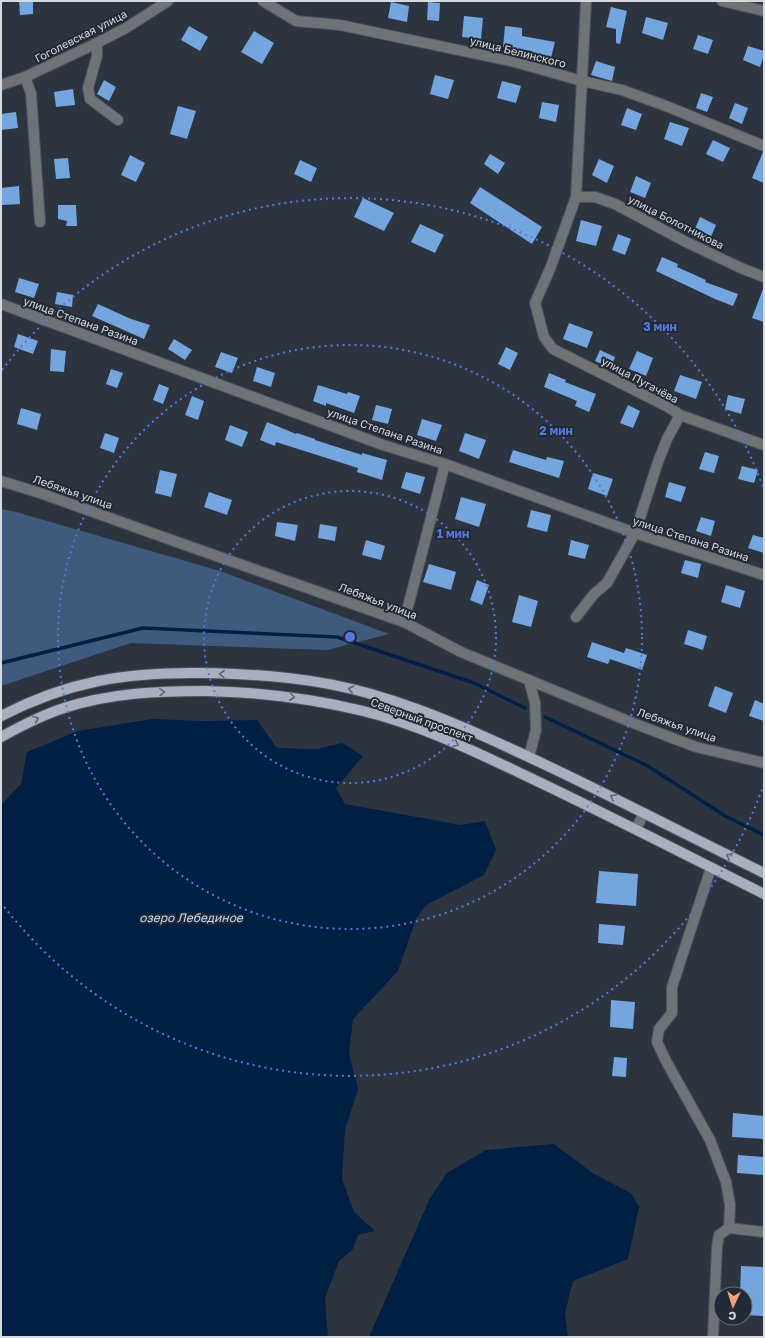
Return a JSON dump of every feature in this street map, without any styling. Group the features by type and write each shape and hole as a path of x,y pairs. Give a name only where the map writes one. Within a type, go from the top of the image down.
{"main road":[{"name":"Северный проспект","path":"1,716 24,704 58,691 94,681 131,675 176,673 259,675 332,685 407,705 487,737 764,873"},
{"name":"Северный проспект","path":"1,737 31,721 64,708 98,699 133,693 176,691 258,693 329,703 365,712 436,736 479,754 764,894"}],"street":[{"name":"Гоголевская улица","path":"1,85 25,77 97,43 126,28 168,1"},
{"name":"улица Белинского","path":"263,1 296,21 340,25 515,62 582,81 622,90 666,106 764,146"},
{"path":"576,197 586,1"},
{"path":"722,1 764,11"},
{"path":"97,43 97,56 88,88 90,99 118,120"},
{"path":"25,77 31,94 40,222"},
{"name":"улица Болотникова","path":"576,197 595,197 615,204 686,242 741,268 764,277"},
{"name":"улица Пугачёва","path":"576,197 550,269 535,303 544,337 553,349 680,415 764,445"},
{"name":"улица Степана Разина","path":"1,304 382,445 445,464 634,533 764,576"},
{"path":"576,616 594,594 607,583 634,533 658,462 667,439 680,415"},
{"path":"404,622 445,464"},
{"name":"Лебяжья улица","path":"1,481 40,493 404,622 461,652 633,723 696,747 764,763"},
{"path":"529,680 535,703 536,730 529,757"},
{"path":"636,830 644,813"},
{"path":"711,868 672,987 672,1013 659,1030 657,1042 666,1062 710,1140 726,1182 730,1205 729,1228"},
{"path":"713,1337 717,1247 719,1236 729,1228 764,1232"}],"shaded area":[{"path":"1,509 220,571 389,634 327,650 131,643 1,686"}],"water":[{"name":"озеро Лебединое","path":"152,719 202,721 257,720 277,748 317,749 342,743 363,756 336,788 345,804 461,825 485,821 496,850 484,875 426,905 416,919 398,971 353,1019 349,1054 358,1089 345,1130 342,1179 354,1212 375,1231 358,1235 353,1249 339,1261 325,1298 328,1337 1,1337 1,805 21,784 27,752 78,731"},
{"path":"554,1144 594,1174 631,1193 639,1207 628,1259 573,1281 565,1313 568,1337 369,1337 430,1198 447,1173 486,1150"}],"building":[{"path":"19,1 33,1 33,14 20,15"},
{"path":"391,2 409,6 407,22 388,18"},
{"path":"428,2 440,3 439,21 427,20"},
{"path":"611,7 627,11 620,44 616,43 616,29 606,27"},
{"path":"464,16 483,18 481,39 462,37"},
{"path":"646,17 668,23 663,40 642,33"},
{"path":"189,26 208,37 200,51 181,40"},
{"path":"505,26 522,28 522,36 555,42 551,58 531,54 532,51 503,47"},
{"path":"254,31 274,43 262,64 241,52"},
{"path":"698,35 713,40 708,54 693,49"},
{"path":"748,46 764,51 760,67 743,60"},
{"path":"596,61 615,67 612,81 591,75"},
{"path":"435,75 454,80 448,99 430,94"},
{"path":"104,80 116,87 109,101 97,94"},
{"path":"502,81 521,86 516,103 497,98"},
{"path":"73,89 75,105 56,107 54,92"},
{"path":"701,93 713,97 707,112 696,108"},
{"path":"542,102 559,105 556,122 539,118"},
{"path":"735,103 748,108 742,124 729,118"},
{"path":"178,106 196,111 187,139 170,134"},
{"path":"627,108 642,114 636,130 621,125"},
{"path":"16,112 18,128 1,130 1,114"},
{"path":"670,122 689,128 682,146 664,139"},
{"path":"713,140 730,148 723,162 706,154"},
{"path":"764,152 764,183 752,178"},
{"path":"490,154 505,163 498,174 484,164"},
{"path":"130,155 145,163 136,182 121,175"},
{"path":"68,158 70,178 56,179 54,159"},
{"path":"599,159 614,166 607,183 592,175"},
{"path":"300,160 317,168 311,182 294,174"},
{"path":"636,176 651,183 645,198 630,192"},
{"path":"19,186 20,204 2,205 1,188"},
{"path":"480,187 542,227 532,244 470,203"},
{"path":"363,198 394,213 384,231 354,217"},
{"path":"58,205 76,205 77,226 66,226 67,221 58,219"},
{"path":"700,217 716,225 710,239 694,231"},
{"path":"581,220 602,226 596,246 576,241"},
{"path":"420,224 444,235 435,253 411,242"},
{"path":"618,234 631,239 625,255 612,250"},
{"path":"662,257 678,264 677,267 706,280 705,282 738,294 733,306 656,271"},
{"path":"19,278 39,284 34,298 15,292"},
{"path":"764,289 764,322 752,318"},
{"path":"57,292 73,295 72,307 55,304"},
{"path":"98,304 131,319 150,325 144,339 92,316"},
{"path":"569,323 593,332 587,348 563,339"},
{"path":"18,334 38,341 33,354 14,347"},
{"path":"174,339 192,350 185,360 168,349"},
{"path":"506,347 518,353 510,370 498,364"},
{"path":"51,349 66,351 64,372 50,371"},
{"path":"600,350 615,357 611,368 595,361"},
{"path":"637,351 653,358 646,376 629,369"},
{"path":"221,352 238,358 232,373 215,367"},
{"path":"257,367 275,373 271,387 253,381"},
{"path":"111,369 123,373 117,388 106,384"},
{"path":"549,373 566,380 565,382 596,394 589,412 575,406 577,401 544,387"},
{"path":"680,375 702,382 696,399 674,391"},
{"path":"159,384 169,388 163,404 153,400"},
{"path":"318,385 347,394 348,392 360,396 354,413 326,403 326,406 313,401"},
{"path":"728,395 745,399 741,414 725,409"},
{"path":"192,396 204,401 198,420 185,415"},
{"path":"376,405 392,409 388,424 372,420"},
{"path":"628,405 640,411 633,428 620,423"},
{"path":"21,408 41,414 37,430 17,424"},
{"path":"422,419 442,425 436,441 417,435"},
{"path":"267,422 296,434 297,433 362,455 362,453 387,460 382,480 357,472 358,468 276,442 275,446 260,440"},
{"path":"230,425 248,432 242,447 225,440"},
{"path":"105,433 119,438 114,453 100,448"},
{"path":"465,433 486,440 479,459 459,451"},
{"path":"513,450 546,460 547,457 564,461 559,478 509,462"},
{"path":"705,452 719,456 714,473 699,469"},
{"path":"742,466 758,470 754,483 738,479"},
{"path":"160,470 177,474 171,497 155,493"},
{"path":"406,472 425,477 420,494 401,488"},
{"path":"593,473 613,479 607,496 588,489"},
{"path":"669,482 686,487 681,502 665,497"},
{"path":"209,492 232,500 227,515 204,507"},
{"path":"461,497 486,504 479,527 455,519"},
{"path":"531,510 551,515 547,532 527,527"},
{"path":"701,517 715,521 711,536 696,531"},
{"path":"277,522 298,525 295,541 275,536"},
{"path":"320,524 337,527 335,541 318,538"},
{"path":"753,535 764,538 764,553 748,548"},
{"path":"366,540 385,546 381,560 362,555"},
{"path":"571,540 589,545 585,559 568,555"},
{"path":"685,560 701,564 698,578 681,573"},
{"path":"429,564 456,572 451,590 423,582"},
{"path":"477,580 489,585 482,605 470,600"},
{"path":"726,585 745,591 740,608 721,602"},
{"path":"519,595 538,601 531,627 512,622"},
{"path":"688,630 707,636 703,650 684,644"},
{"path":"592,642 624,653 626,648 647,655 642,670 610,659 608,664 587,657"},
{"path":"715,686 733,693 726,713 708,706"},
{"path":"755,700 764,704 764,721 749,716"},
{"path":"599,871 638,874 636,906 596,903"},
{"path":"599,924 625,926 623,945 598,943"},
{"path":"611,1000 635,1002 633,1029 610,1027"},
{"path":"614,1057 627,1058 626,1077 612,1076"},
{"path":"733,1113 764,1116 764,1139 732,1137"},
{"path":"738,1155 764,1157 764,1175 737,1173"},
{"path":"741,1266 764,1267 763,1316 753,1315 753,1286 740,1286"}],"waterway":[{"path":"1,663 143,628 337,637 474,683 525,708"},
{"path":"545,717 646,765 727,817 764,835"}]}
